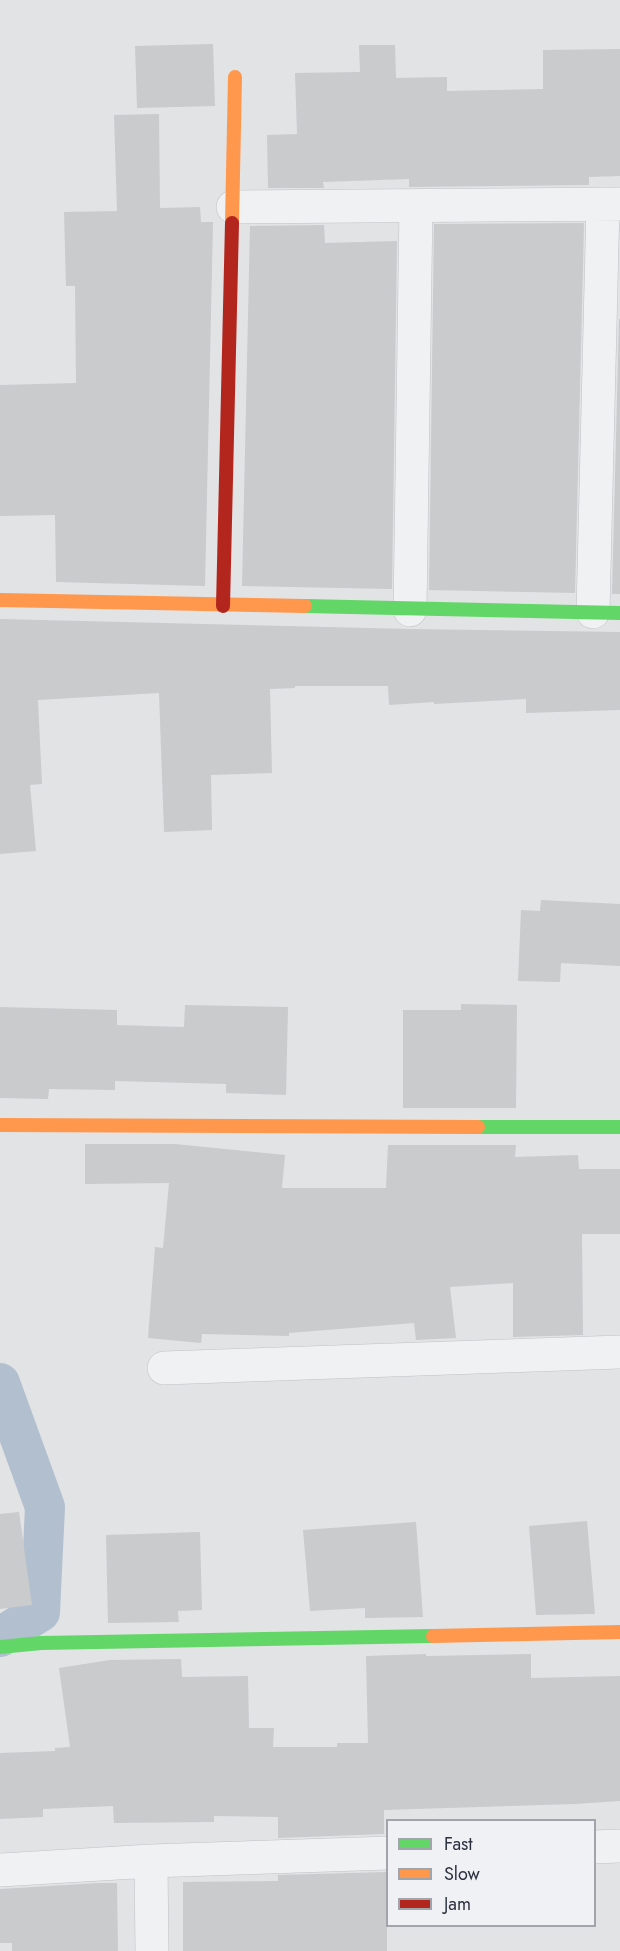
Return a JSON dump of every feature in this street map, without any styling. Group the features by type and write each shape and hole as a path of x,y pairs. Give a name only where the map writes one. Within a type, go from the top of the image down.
{"street":[{"path":"223,606 235,77"},
{"path":"0,600 606,613 612,204 233,207"},
{"path":"410,610 416,206"},
{"path":"0,1125 620,1127"},
{"path":"164,1368 620,1352"},
{"path":"0,1647 620,1632"},
{"path":"596,1846 620,1846"},
{"path":"0,1870 151,1861 386,1853"},
{"path":"151,1861 152,1951"}],"building":[{"path":"213,44 215,106 137,108 135,46"},
{"path":"359,45 395,45 396,78 447,77 447,91 543,89 543,50 620,49 620,176 589,177 589,185 409,187 409,179 323,182 324,188 268,188 267,135 297,134 295,73 360,72"},
{"path":"159,114 160,208 200,207 201,222 213,222 205,586 56,582 55,515 0,516 0,385 76,383 75,286 66,286 64,212 117,211 114,115"},
{"path":"584,223 575,593 429,590 434,224"},
{"path":"324,225 325,243 397,241 392,589 242,586 250,226"},
{"path":"619,319 620,594 612,594"},
{"path":"0,619 620,632 620,710 526,713 526,699 389,705 388,686 295,686 295,688 270,689 272,773 211,775 212,830 164,832 159,693 38,700 42,784 30,785 36,851 0,854"},
{"path":"541,900 620,904 620,966 561,963 560,982 518,981 521,910 540,911"},
{"path":"461,1004 517,1005 516,1108 403,1108 403,1010 461,1010"},
{"path":"185,1005 288,1007 286,1095 226,1093 226,1084 115,1081 115,1090 49,1089 48,1099 0,1098 0,1007 117,1010 117,1025 184,1027"},
{"path":"85,1144 175,1144 285,1155 282,1188 386,1188 388,1145 516,1145 515,1157 578,1155 579,1169 620,1169 620,1234 582,1234 583,1335 513,1337 513,1283 450,1287 456,1338 416,1340 414,1323 289,1333 289,1336 202,1334 201,1343 148,1338 155,1247 163,1248 169,1183 85,1184"},
{"path":"19,1512 32,1605 0,1609 0,1514"},
{"path":"587,1521 595,1614 536,1615 529,1526"},
{"path":"416,1522 423,1617 365,1618 365,1608 310,1611 303,1530"},
{"path":"200,1532 202,1610 178,1611 179,1622 108,1623 106,1535"},
{"path":"426,1654 426,1656 531,1654 531,1678 620,1676 620,1801 384,1810 384,1834 278,1838 278,1817 214,1816 214,1822 114,1823 113,1806 43,1809 43,1817 0,1819 0,1753 55,1751 55,1748 70,1747 59,1668 110,1660 181,1659 182,1677 248,1676 249,1728 274,1728 273,1747 337,1747 337,1743 368,1743 366,1656"},
{"path":"386,1872 387,1951 183,1951 183,1882 278,1881 278,1875"},
{"path":"117,1883 118,1951 12,1951 12,1943 0,1943 0,1889"}],"waterway":[{"path":"0,1383 45,1507 40,1612 0,1637"}],"traffic: fast":[{"path":"305,606 620,613"},
{"path":"478,1127 620,1127"},
{"path":"0,1647 41,1643 433,1636"}],"traffic: slow":[{"path":"232,223 235,77"},
{"path":"0,600 305,606"},
{"path":"0,1125 478,1127"},
{"path":"433,1636 620,1632"}],"traffic: jam":[{"path":"223,606 232,223"}]}
